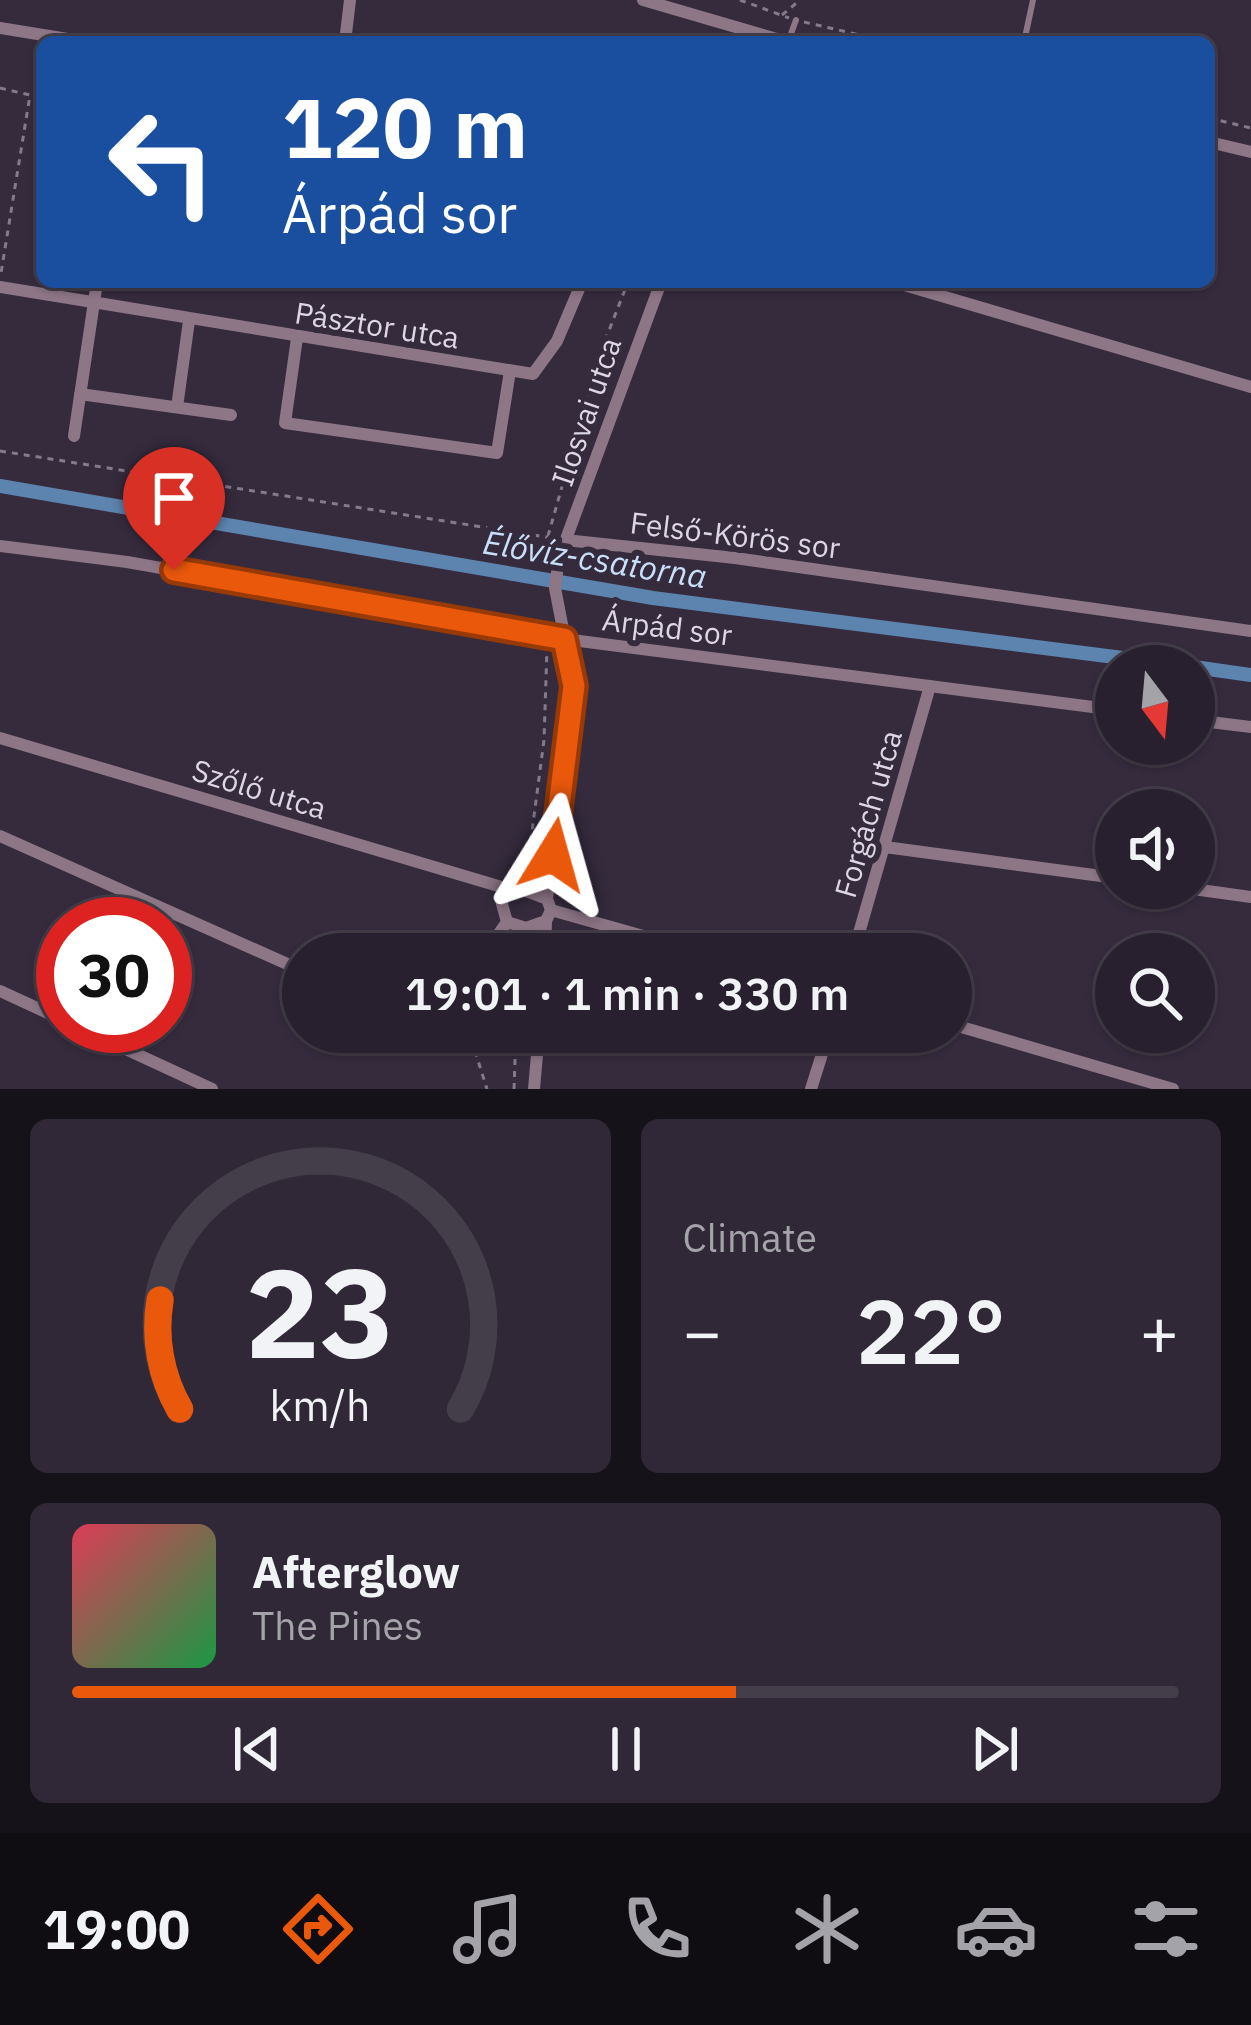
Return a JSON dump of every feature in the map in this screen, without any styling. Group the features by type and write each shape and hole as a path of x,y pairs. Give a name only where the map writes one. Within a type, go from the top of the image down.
{"street":[{"path":"346,36 350,0"},
{"path":"643,0 673,4 767,36"},
{"path":"0,28 49,36"},
{"path":"1215,143 1251,152"},
{"name":"Pásztor utca","path":"0,284 189,321 533,374 557,340 579,288"},
{"path":"74,436 96,288"},
{"name":"Ilosvai utca","path":"546,933 574,686 555,587 559,558 659,288"},
{"path":"914,288 1251,387"},
{"path":"177,407 189,321"},
{"path":"297,338 285,422 497,453 511,371"},
{"path":"80,394 231,415"},
{"name":"Felső-Körös sor","path":"565,540 735,558 1251,631"},
{"name":"Árpád sor","path":"0,546 127,562 564,639 1095,707"},
{"name":"Forgách utca","path":"859,933 930,686"},
{"path":"1215,723 1251,727"},
{"name":"Szőlő utca","path":"0,738 505,889 515,886 548,910 631,933"},
{"path":"0,836 282,962"},
{"path":"885,847 1095,875"},
{"path":"499,933 507,922 502,904 505,889"},
{"path":"1215,892 1251,897"},
{"name":"Szőlő utca","path":"507,922 526,928 548,910"},
{"path":"0,991 36,1008"},
{"path":"972,1030 1173,1089"},
{"path":"134,1053 212,1089"},
{"path":"534,1089 537,1053"},
{"path":"811,1089 822,1053"}],"lane":[{"path":"1025,36 1033,0"},
{"path":"788,36 796,20"}],"path":[{"path":"740,0 781,16 864,36"},
{"path":"781,16 800,0"},
{"path":"0,88 30,95 0,284"},
{"path":"1215,119 1251,128"},
{"path":"548,537 599,356 626,288"},
{"path":"0,451 565,540"},
{"path":"528,863 544,740 548,650"},
{"path":"476,1053 487,1089"},
{"path":"514,1089 515,1053"}],"waterway":[{"name":"Élővíz-csatorna","path":"0,486 653,598 1095,654"},
{"name":"Élővíz-csatorna","path":"1215,670 1251,675"}],"route":[{"path":"174,570 564,639 574,686 553,855"}]}
